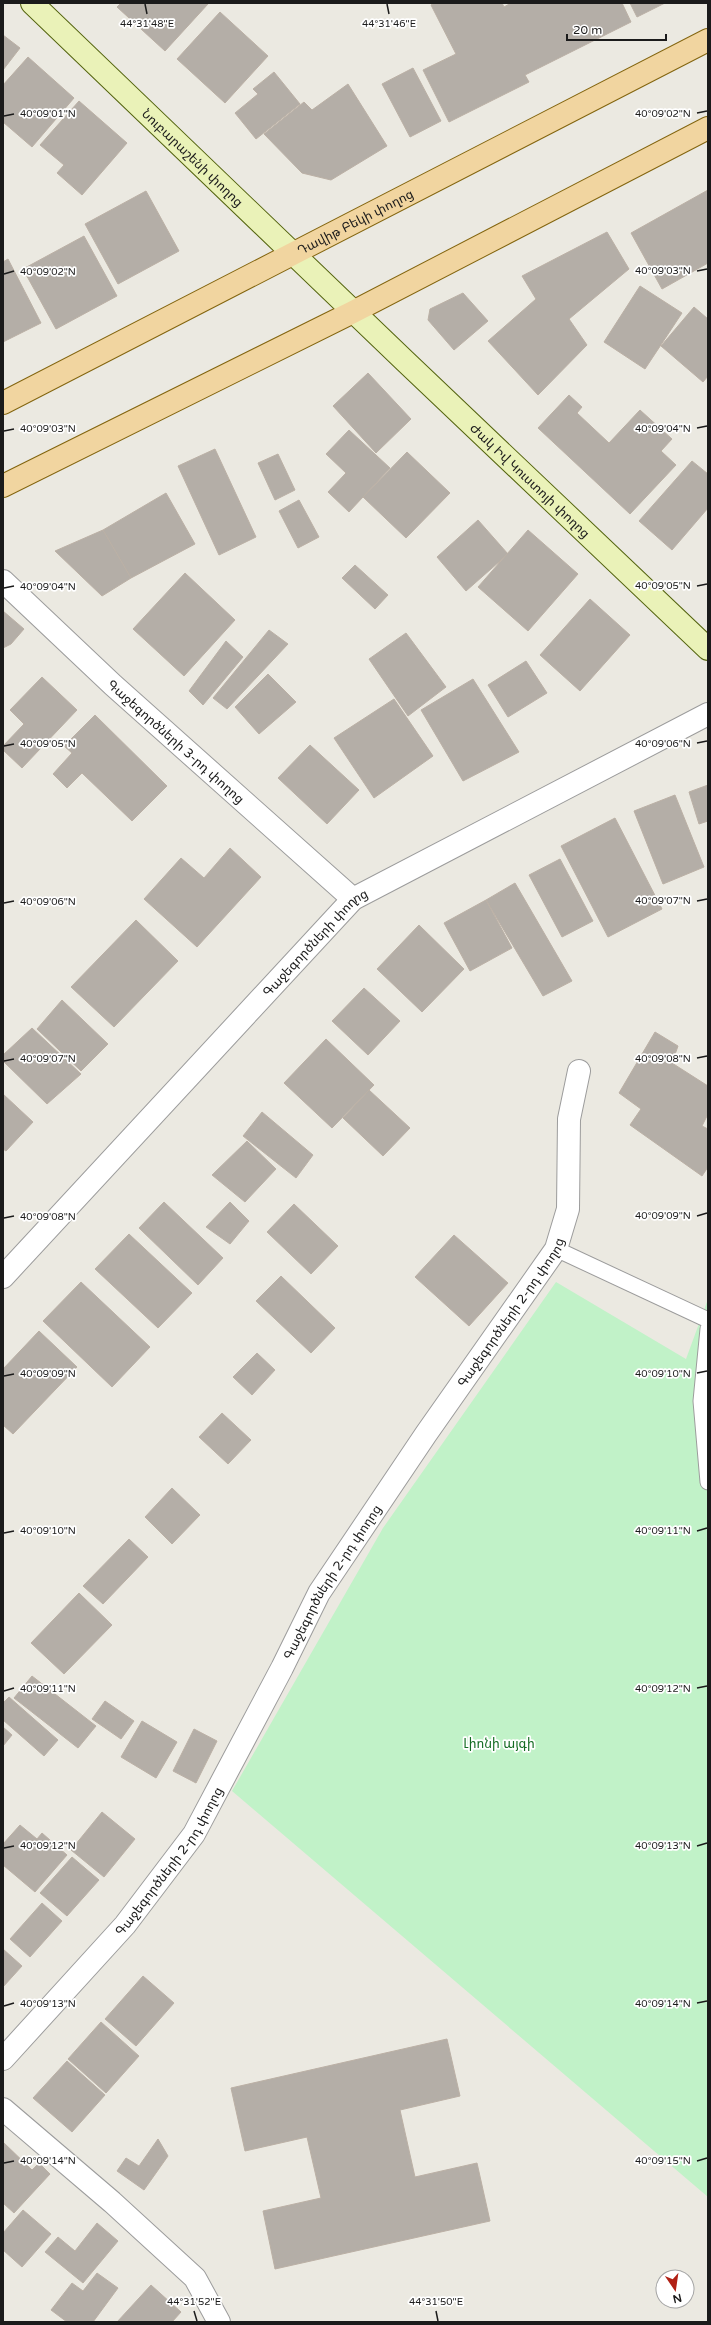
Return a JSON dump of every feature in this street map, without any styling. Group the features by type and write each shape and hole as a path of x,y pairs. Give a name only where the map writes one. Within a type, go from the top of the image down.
{"main road":[{"name":"Նուբարաշենի փողոց","path":"32,3 353,312"},
{"name":"Դավիթ Բեկի փողոց","path":"3,402 294,254 708,40"},
{"path":"3,486 353,312 708,128"},
{"name":"Ժակ Իվ Կուստոյի փողոց","path":"353,312 708,649"}],"street":[{"name":"Գաջեգործների 3-րդ փողոց","path":"3,581 113,685 353,899"},
{"name":"Գաջեգործների փողոց","path":"3,1277 353,899 708,714"},
{"name":"Գաջեգործների 2-րդ փողոց","path":"3,2060 125,1925 194,1834 320,1593 426,1434 556,1250 568,1209 569,1120 579,1071"},
{"path":"3,2109 112,2202 195,2278 219,2322"}],"lane":[{"path":"556,1250 708,1320"},
{"path":"708,1329 701,1401 708,1482"}],"green space":[{"name":"Լիոնի այգի","path":"556,1282 686,1359 708,1299 708,2197 232,1791 383,1528"}],"building":[{"path":"121,3 208,4 165,51 117,7"},
{"path":"434,3 502,3 504,7 511,3 622,3 631,22 525,75 529,82 449,122 423,70 456,54 431,5"},
{"path":"630,3 665,3 637,17"},
{"path":"220,12 268,56 225,103 177,59"},
{"path":"3,35 20,48 3,70"},
{"path":"28,57 74,98 32,147 3,122 3,85"},
{"path":"413,68 441,121 410,137 382,84"},
{"path":"274,72 300,104 256,139 235,113 258,94 253,89"},
{"path":"348,84 387,146 331,180 302,173 264,134 304,102 312,110"},
{"path":"79,101 127,143 82,195 57,173 64,165 40,145"},
{"path":"708,190 708,263 662,289 631,233"},
{"path":"146,191 179,251 118,284 85,224"},
{"path":"607,232 629,269 569,319 587,345 538,395 488,341 536,299 522,276"},
{"path":"84,236 117,296 56,329 23,269"},
{"path":"8,259 41,323 3,342 3,262"},
{"path":"640,286 682,313 645,369 604,342"},
{"path":"463,293 488,321 454,350 428,320 430,309"},
{"path":"694,307 708,319 708,376 703,382 661,346"},
{"path":"368,373 411,419 376,453 333,406"},
{"path":"569,395 582,407 577,413 609,443 640,410 672,439 661,451 676,465 630,514 538,428"},
{"path":"349,430 390,468 349,512 328,492 346,473 326,454"},
{"path":"215,449 256,537 219,555 178,466"},
{"path":"407,452 450,493 406,538 363,497"},
{"path":"278,454 295,490 275,500 258,463"},
{"path":"692,461 708,474 708,508 672,550 639,521"},
{"path":"166,493 195,544 131,578 103,530"},
{"path":"299,500 319,537 298,548 279,511"},
{"path":"478,520 508,554 466,591 437,557"},
{"path":"103,530 131,578 102,596 55,551"},
{"path":"528,530 578,574 528,631 478,587"},
{"path":"355,565 388,595 375,609 342,578"},
{"path":"185,573 235,620 184,676 133,629"},
{"path":"590,599 630,635 580,691 540,655"},
{"path":"3,611 24,629 11,644 3,648"},
{"path":"269,630 288,644 227,709 213,698"},
{"path":"406,633 446,687 408,716 369,659"},
{"path":"226,641 243,657 203,705 189,691"},
{"path":"526,661 547,693 508,717 488,685"},
{"path":"268,674 296,702 259,734 235,707"},
{"path":"42,677 77,710 22,768 3,750 3,746 24,724 10,710"},
{"path":"473,679 519,752 463,781 421,710"},
{"path":"394,699 433,756 374,798 334,738"},
{"path":"95,715 167,786 132,821 82,773 67,788 53,774 72,753 64,746"},
{"path":"310,745 359,790 327,824 278,778"},
{"path":"708,785 708,821 699,824 689,792"},
{"path":"675,795 704,867 663,884 634,811"},
{"path":"615,818 662,909 608,937 561,846"},
{"path":"230,848 261,877 197,947 144,899 181,858 204,878"},
{"path":"560,859 593,921 562,937 529,875"},
{"path":"515,883 572,981 543,996 486,900"},
{"path":"486,900 512,948 470,971 444,923"},
{"path":"136,920 178,961 114,1027 71,987"},
{"path":"419,925 464,969 422,1012 377,969"},
{"path":"364,988 400,1021 368,1055 332,1021"},
{"path":"62,1000 108,1044 81,1071 37,1029"},
{"path":"32,1028 81,1074 47,1104 3,1061 3,1055"},
{"path":"655,1032 678,1046 672,1063 708,1086 708,1114 702,1126 708,1129 708,1167 702,1176 630,1125 641,1109 619,1093"},
{"path":"326,1039 374,1085 332,1128 284,1083"},
{"path":"369,1090 410,1128 383,1156 343,1118"},
{"path":"3,1094 33,1122 6,1151 3,1149"},
{"path":"262,1112 313,1155 296,1178 243,1136"},
{"path":"247,1141 276,1169 245,1202 212,1175"},
{"path":"164,1202 223,1258 198,1285 139,1228"},
{"path":"230,1202 249,1221 230,1244 206,1227"},
{"path":"294,1204 338,1246 311,1274 267,1232"},
{"path":"129,1234 192,1293 158,1328 95,1269"},
{"path":"454,1235 508,1283 469,1326 415,1277"},
{"path":"281,1276 335,1328 311,1353 256,1301"},
{"path":"81,1282 150,1347 112,1387 43,1321"},
{"path":"39,1331 77,1367 13,1434 3,1425 3,1369"},
{"path":"257,1353 275,1370 252,1395 233,1377"},
{"path":"222,1413 251,1440 228,1464 199,1437"},
{"path":"172,1488 200,1515 172,1544 145,1517"},
{"path":"129,1539 148,1557 103,1604 83,1586"},
{"path":"79,1593 112,1625 64,1674 31,1643"},
{"path":"32,1676 96,1726 78,1748 14,1698"},
{"path":"9,1697 58,1740 44,1756 3,1720 3,1703"},
{"path":"105,1701 134,1721 121,1739 92,1719"},
{"path":"142,1721 177,1742 156,1778 121,1757"},
{"path":"3,1727 12,1735 3,1746"},
{"path":"194,1729 217,1741 196,1783 173,1771"},
{"path":"102,1812 135,1839 104,1877 71,1850"},
{"path":"20,1825 37,1839 42,1833 67,1855 35,1892 3,1865 3,1844"},
{"path":"72,1857 99,1880 67,1916 40,1893"},
{"path":"42,1903 62,1921 30,1957 10,1939"},
{"path":"3,1949 22,1966 3,1987"},
{"path":"143,1976 174,2003 136,2046 105,2019"},
{"path":"101,2022 139,2056 106,2093 68,2059"},
{"path":"447,2039 460,2096 400,2110 415,2177 477,2163 490,2221 275,2269 263,2211 321,2198 307,2137 245,2151 231,2088"},
{"path":"67,2061 105,2095 72,2132 33,2098"},
{"path":"158,2139 168,2156 144,2190 117,2171 126,2158 139,2166"},
{"path":"3,2142 32,2170 39,2163 50,2174 14,2213 3,2203"},
{"path":"23,2210 51,2234 22,2267 3,2250 3,2233"},
{"path":"97,2223 118,2241 83,2283 45,2252 58,2237 75,2251"},
{"path":"97,2273 118,2288 93,2322 67,2322 51,2310 72,2283 83,2291"},
{"path":"151,2285 181,2312 172,2322 117,2322"}]}
